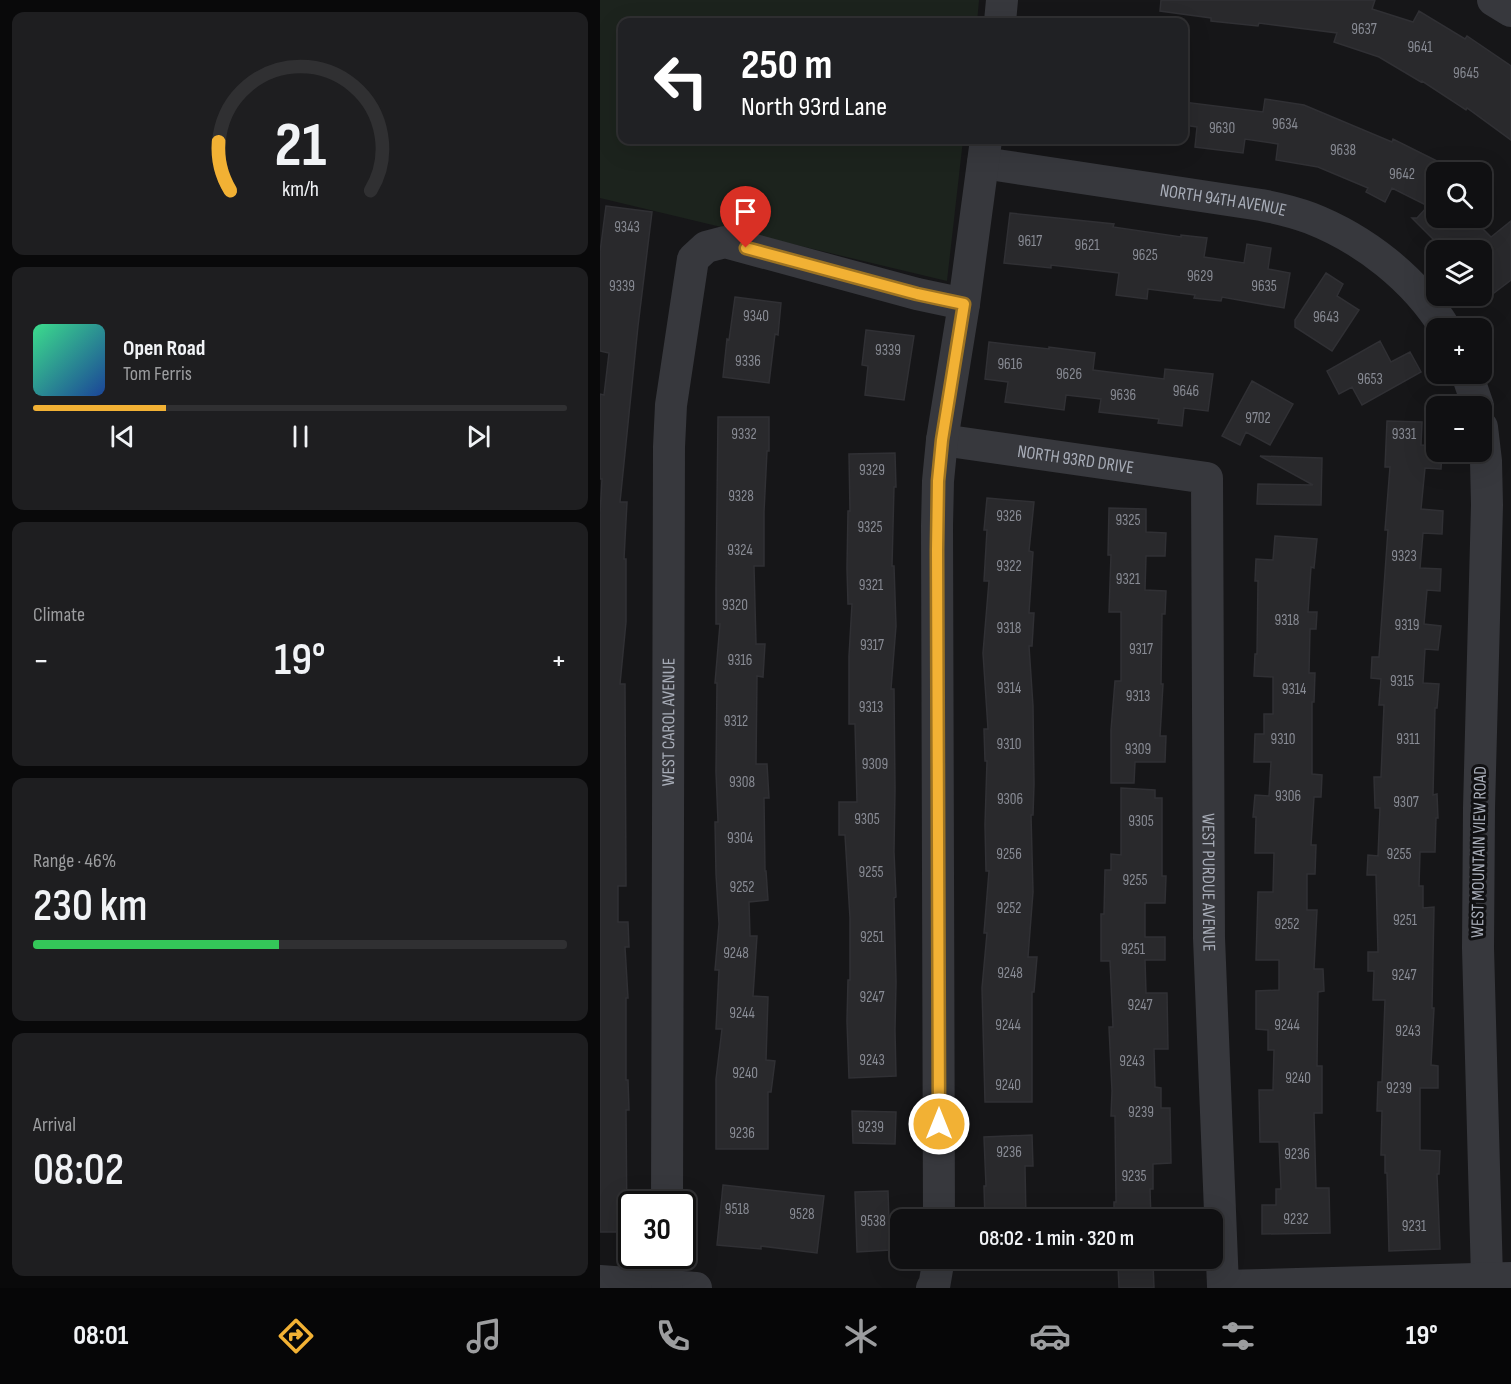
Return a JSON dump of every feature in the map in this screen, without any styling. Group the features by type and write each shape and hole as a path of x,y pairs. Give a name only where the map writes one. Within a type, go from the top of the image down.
{"street":[{"path":"1000,18 1002,0"},
{"path":"1493,0 1511,11"},
{"path":"939,1209 938,481 942,440 985,151"},
{"name":"NORTH 94TH AVENUE","path":"985,151 1261,205 1302,216 1345,235 1373,253 1404,278 1438,318"},
{"name":"WEST CAROL AVENUE","path":"667,1191 669,447 671,405 693,259 706,246 725,243 917,294 964,304"},
{"name":"NORTH 93RD DRIVE","path":"942,440 1208,478"},
{"name":"WEST MOUNTAIN VIEW ROAD","path":"1485,462 1487,505 1479,808 1478,948 1499,1278"},
{"name":"WEST PURDUE AVENUE","path":"1208,478 1209,938 1222,1286 1499,1278"},
{"path":"600,1281 677,1276"}],"shaded area":[{"path":"600,0 979,0 977,18 618,18 618,144 963,144 947,281 600,198"}],"building":[{"path":"1161,0 1375,0 1372,9 1413,22 1419,11 1465,39 1467,36 1511,66 1511,140 1467,108 1466,110 1422,81 1379,57 1334,42 1337,33 1259,23 1258,26 1211,21 1211,18 1160,11"},
{"path":"1265,99 1304,105 1392,142 1393,139 1437,161 1426,162 1426,205 1392,188 1385,202 1366,192 1368,188 1318,167 1276,160 1278,144 1245,139 1243,153 1195,147 1197,127 1188,126 1188,103 1263,112"},
{"path":"606,206 652,212 620,502 627,502 624,559 626,559 626,622 620,684 625,684 626,886 618,886 618,922 628,922 629,947 625,947 628,998 626,998 626,1080 628,1080 629,1110 626,1110 627,1191 618,1191 618,1232 600,1232 600,514 602,479 600,479 600,394 604,395 609,353 600,351 600,252"},
{"path":"1426,208 1426,228 1482,228 1491,237 1511,221 1511,280 1492,294 1492,240 1434,240 1412,218 1417,218"},
{"path":"1010,213 1114,224 1113,227 1181,237 1181,235 1207,238 1204,257 1244,263 1247,244 1271,248 1268,269 1290,273 1284,308 1222,297 1221,301 1194,298 1195,295 1148,289 1147,299 1116,295 1119,273 1051,265 1051,268 1004,263"},
{"path":"1326,273 1343,284 1337,296 1359,310 1332,351 1295,327 1295,320"},
{"path":"735,297 781,303 769,383 723,377"},
{"path":"866,330 914,336 904,400 865,395 868,366 862,365"},
{"path":"1380,341 1391,362 1410,352 1421,372 1362,405 1352,387 1339,394 1327,371"},
{"path":"989,342 1095,353 1093,370 1164,379 1165,369 1213,374 1208,411 1184,408 1182,426 1158,423 1159,419 1099,412 1101,399 1066,395 1064,410 1005,402 1008,382 985,379"},
{"path":"1252,381 1293,404 1270,445 1246,432 1240,445 1222,436"},
{"path":"718,417 769,417 764,512 764,566 754,566 756,644 765,644 763,677 757,676 756,764 767,764 769,798 764,798 765,871 768,900 749,902 750,936 757,936 753,996 768,997 766,1060 775,1061 771,1092 768,1092 768,1149 716,1149 716,1079 722,1029 716,1029 719,970 715,970 719,924 715,822 718,822 717,683 715,683 720,624 716,624"},
{"path":"1387,421 1422,422 1421,445 1426,445 1426,462 1441,462 1441,469 1425,468 1421,509 1443,511 1442,534 1423,533 1420,568 1441,569 1440,591 1427,590 1424,624 1441,626 1438,650 1425,649 1423,683 1439,684 1437,708 1435,708 1433,795 1437,794 1438,818 1436,818 1435,852 1420,852 1419,886 1423,886 1423,908 1434,907 1432,1008 1434,1008 1431,1065 1438,1066 1438,1088 1420,1088 1420,1150 1440,1151 1439,1174 1437,1174 1440,1249 1389,1251 1387,1173 1385,1173 1385,1155 1381,1155 1382,1111 1377,1111 1378,1082 1382,1082 1385,1000 1373,1000 1374,971 1368,971 1368,952 1378,952 1376,875 1367,875 1368,855 1378,856 1380,808 1375,808 1374,777 1381,777 1384,705 1379,705 1381,679 1371,678 1372,657 1379,657 1388,530 1385,530 1390,467 1385,467"},
{"path":"895,453 896,487 894,487 892,566 894,566 896,626 891,689 894,689 896,1076 849,1078 847,1021 848,980 850,980 850,918 845,835 839,835 839,802 857,802 855,724 849,724 852,604 848,604 847,568 848,511 850,511 849,454"},
{"path":"1260,456 1322,458 1321,505 1257,504 1258,484 1313,485"},
{"path":"987,498 1034,502 1029,551 1033,552 1029,613 1034,613 1032,646 1029,646 1033,706 1034,784 1033,815 1031,815 1033,892 1028,957 1037,957 1034,992 1032,992 1032,1102 985,1102 982,988 989,871 986,871 987,761 985,761 984,729 988,729 983,653 989,581 984,581 987,530 984,530"},
{"path":"1109,508 1146,509 1146,532 1166,533 1165,556 1146,556 1145,590 1166,591 1165,614 1162,614 1161,684 1163,684 1160,736 1166,736 1165,762 1135,762 1134,783 1111,783 1111,730 1115,681 1121,681 1121,612 1109,612 1111,555 1108,555"},
{"path":"1275,536 1317,539 1314,568 1311,567 1308,612 1317,612 1316,629 1310,629 1309,673 1315,673 1314,702 1312,702 1312,774 1322,775 1321,797 1314,797 1311,845 1316,845 1315,874 1307,874 1307,910 1317,910 1314,969 1323,969 1324,991 1318,992 1317,1066 1322,1066 1322,1113 1314,1113 1316,1188 1329,1188 1330,1233 1262,1234 1262,1205 1276,1205 1276,1189 1281,1189 1279,1142 1260,1142 1259,1090 1273,1090 1274,1050 1268,1050 1268,1030 1256,1029 1256,991 1279,990 1279,960 1256,960 1258,892 1273,892 1274,853 1255,853 1256,817 1253,817 1255,795 1269,796 1271,762 1254,762 1255,734 1264,734 1264,714 1273,714 1273,677 1254,676 1255,654 1257,654 1258,581 1255,581 1256,559 1273,560"},
{"path":"1121,788 1155,790 1155,798 1162,798 1162,876 1166,876 1165,903 1145,903 1145,937 1165,937 1165,960 1145,960 1146,993 1167,993 1168,1049 1154,1049 1155,1087 1161,1088 1161,1108 1170,1108 1171,1163 1153,1164 1151,1209 1114,1209 1114,1202 1116,1202 1115,1116 1111,1116 1109,1027 1113,1027 1110,961 1101,961 1101,914 1104,914 1105,870 1111,870 1111,854 1121,855"},
{"path":"852,1111 896,1112 895,1144 853,1143"},
{"path":"1032,1135 1033,1166 1025,1166 1026,1209 985,1209 984,1137"},
{"path":"723,1185 824,1196 817,1253 761,1246 761,1249 717,1245"},
{"path":"888,1191 890,1250 857,1252 855,1192"},
{"path":"1118,1269 1153,1269 1154,1288 1119,1288"}],"route":[{"path":"746,248 917,294 964,304 942,440 938,481 939,1124"}]}
